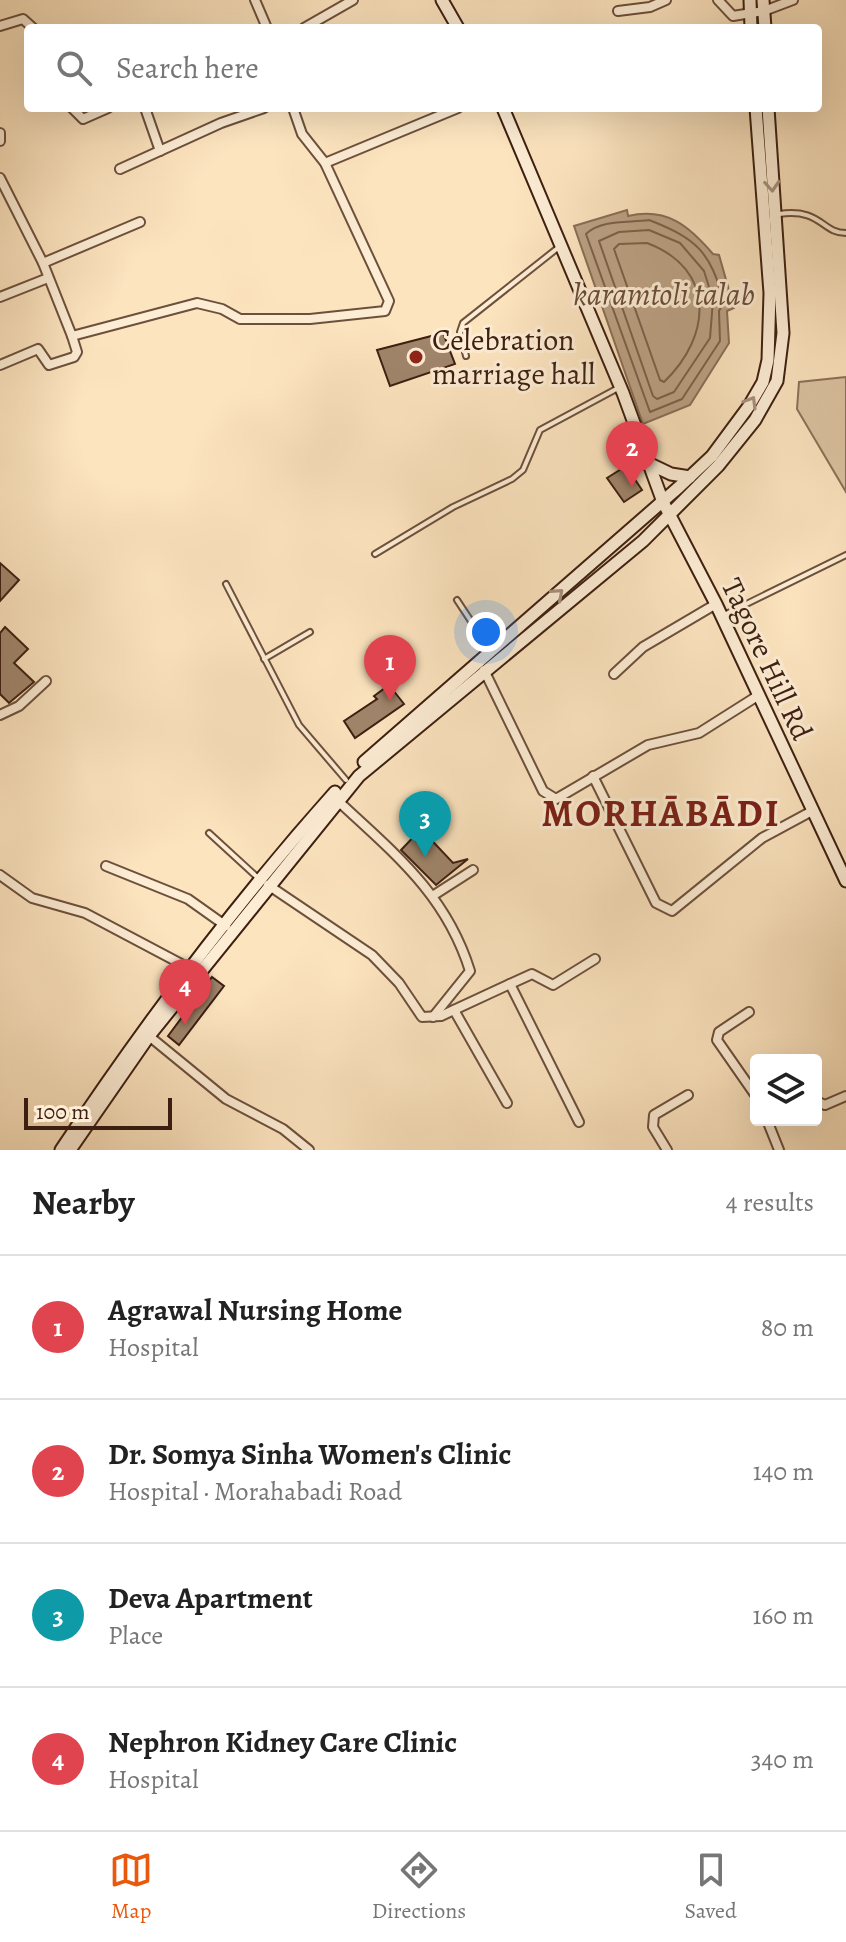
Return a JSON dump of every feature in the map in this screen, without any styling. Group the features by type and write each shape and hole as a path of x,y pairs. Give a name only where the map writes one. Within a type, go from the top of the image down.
{"main road":[{"path":"442,0 456,24"},
{"path":"750,0 751,24"},
{"name":"Tagore Hill Rd","path":"505,112 620,387 669,517 716,604 846,881"},
{"path":"70,1150 228,928 346,780 690,477 712,456 749,406 763,382 768,360 770,293 756,112"},
{"path":"263,882 359,776 669,517 755,420 777,381 783,333 768,112"},
{"path":"648,463 671,474 690,477"},
{"path":"61,1150 141,1029 189,968 228,928"}],"street":[{"path":"255,0 265,24"},
{"path":"311,24 353,0"},
{"path":"618,11 650,7 666,0"},
{"path":"718,0 733,16 750,14 764,6 793,0"},
{"path":"0,26 23,19 29,24"},
{"path":"76,112 83,119 99,112"},
{"path":"146,112 160,151"},
{"path":"120,169 254,112"},
{"path":"72,336 197,303 222,309 240,319 310,319 385,311 389,301 325,163 302,134 294,112"},
{"path":"325,163 448,112"},
{"path":"0,133 0,141"},
{"path":"0,178 43,263 77,352 74,357 49,365 38,349 0,365"},
{"path":"43,263 140,222"},
{"path":"0,297 48,278"},
{"path":"614,674 643,647 716,604"},
{"path":"484,670 549,798 564,795 648,745 699,733 759,695"},
{"path":"0,715 19,706 46,681"},
{"path":"593,776 656,903 672,911 762,838 812,811"},
{"path":"337,800 434,895 445,912 470,971 432,1018"},
{"path":"106,866 188,899 228,928"},
{"path":"434,895 473,870"},
{"path":"0,875 32,898 85,913 189,968"},
{"path":"263,882 372,955 399,983 414,1010 422,1017 432,1018 454,1010 532,974 553,985 595,959"},
{"path":"510,984 579,1122"},
{"path":"454,1010 507,1103"},
{"path":"749,1012 724,1028 717,1040 750,1087"},
{"path":"149,1036 226,1099 283,1129 309,1150"},
{"path":"667,1150 653,1127 654,1115 688,1095"},
{"path":"822,1104 846,1096"},
{"path":"769,1126 779,1150"}],"lane":[{"path":"774,214 808,213 832,229 846,233"},
{"path":"466,356 460,332 463,323 561,246"},
{"path":"375,554 453,507 519,475 540,430 620,387"},
{"path":"721,617 846,555"},
{"path":"226,584 299,725 346,780"},
{"path":"457,600 491,652"},
{"path":"264,659 310,632"},
{"path":"209,833 263,882"}],"shaded area":[{"path":"846,377 846,492 797,409 799,382"}],"water":[{"name":"karamtoli talab","path":"627,210 628,216 654,214 676,221 713,254 719,255 734,308 727,311 729,343 690,405 643,424 574,226"}],"building":[{"name":"Celebration marriage hall","path":"443,333 455,364 390,386 377,350"},
{"path":"626,466 642,490 624,502 607,478"},
{"path":"0,563 19,580 0,601"},
{"path":"5,627 28,649 14,663 34,682 9,703 0,694 0,633"},
{"path":"389,685 404,704 355,738 344,721 377,699 374,696"},
{"path":"421,829 453,863 468,859 436,885 401,850"},
{"path":"212,977 224,986 179,1045 168,1036"}],"place":[{"name":"Celebration marriage hall","path":"416,357"},
{"name":"Dr. Somya Sinha Women's Clinic","path":"632,487"},
{"name":"Agrawal Nursing Home","path":"390,701"},
{"name":"Deva Apartment","path":"425,857"},
{"name":"Nephron Kidney Care Clinic","path":"185,1025"}],"district":[{"name":"MORHĀBĀDI","path":"661,813"}]}
